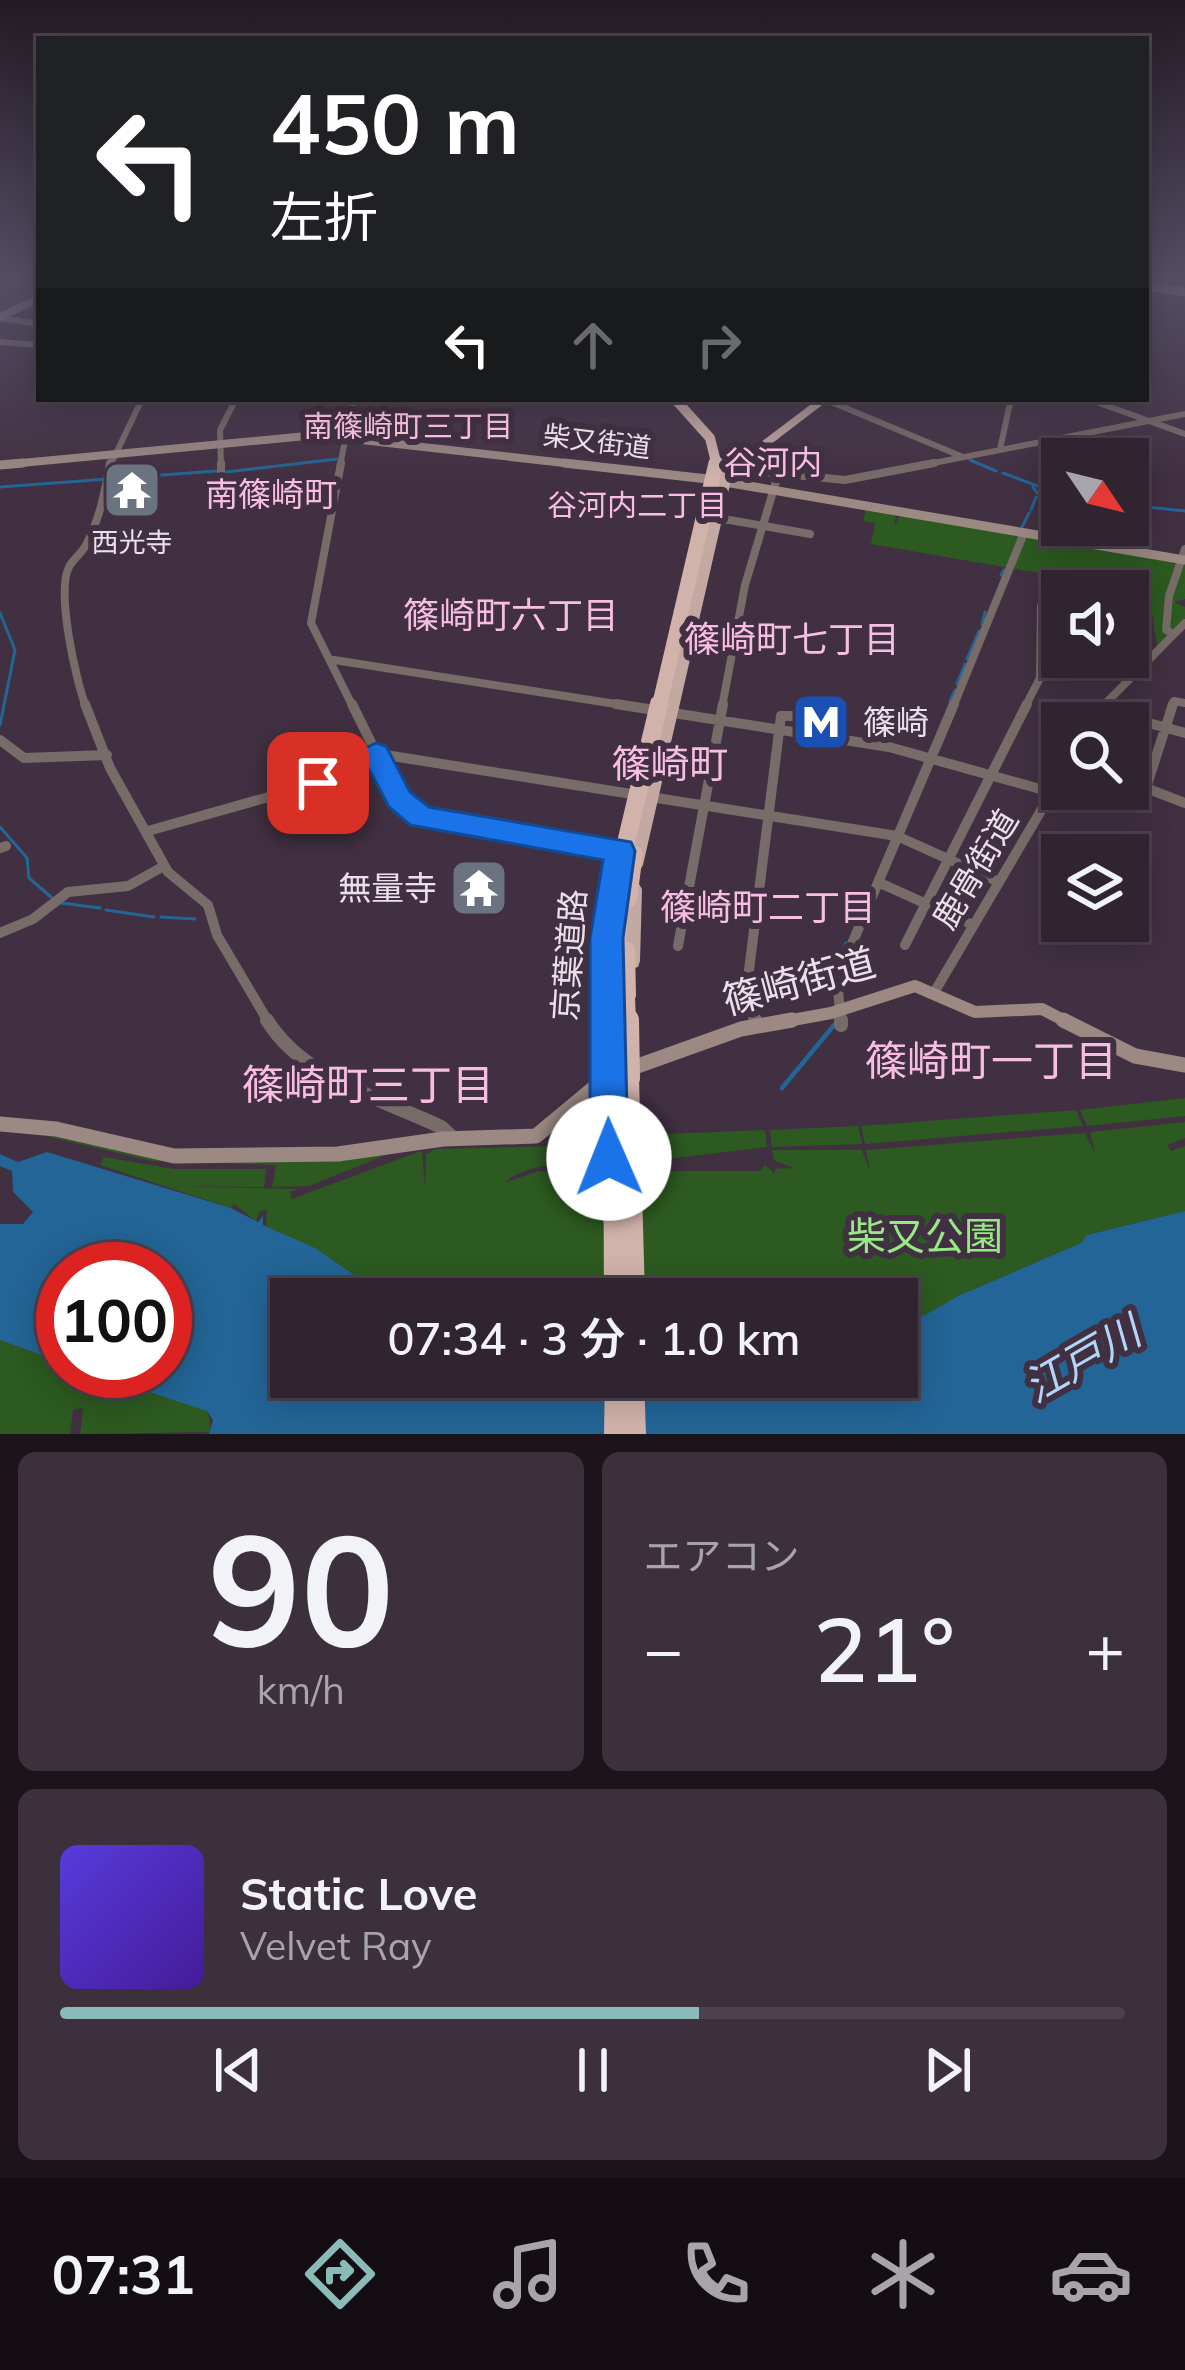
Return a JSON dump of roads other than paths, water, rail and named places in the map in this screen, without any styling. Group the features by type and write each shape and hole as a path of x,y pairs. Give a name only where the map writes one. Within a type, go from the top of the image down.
{"highway":[{"name":"京葉道路","path":"618,1078 613,938 620,868 721,460 710,432 679,402"},
{"path":"728,475 822,402"},
{"name":"京葉道路","path":"618,1078 602,922 624,855 712,518 728,475"},
{"name":"京葉道路","path":"660,713 702,516 728,475"},
{"name":"京葉道路","path":"618,1078 631,938 624,855"},
{"path":"616,1278 618,1078 608,920 624,855"},
{"path":"619,1158 628,1278"},
{"path":"618,1398 618,1434"},
{"path":"631,1398 632,1434"}],"main road":[{"name":"柴又街道","path":"0,466 219,443 346,436 728,475 773,490 1184,556"},
{"name":"篠崎街道","path":"0,1124 56,1129 173,1156 338,1154 453,1138 536,1136 618,1078 756,1026 842,1017 894,988 935,991 975,1012 1018,1006 1050,1011 1127,1053 1185,1065"}],"street":[{"path":"140,402 112,454 102,509 84,550 68,568 65,590 78,686 107,755 164,866 206,901 217,935 256,1009 294,1056 445,1129 453,1138"},
{"path":"222,472 221,425 234,402"},
{"path":"352,402 311,621 334,659 332,666 399,800 421,817 624,855"},
{"path":"833,402 963,457"},
{"path":"1000,449 1010,402"},
{"path":"1096,402 1185,434"},
{"path":"728,475 845,480 1185,414"},
{"path":"678,946 761,526 778,475"},
{"path":"712,518 810,534"},
{"path":"842,1017 837,980 843,958 880,883 1024,533"},
{"path":"1174,634 1166,629 1168,596 1184,556"},
{"path":"1109,702 1185,623"},
{"path":"334,659 929,755 1041,789"},
{"path":"905,945 1041,675"},
{"path":"1149,779 1174,701 1185,703"},
{"path":"756,1026 748,978 767,815 785,713 800,716 811,734"},
{"path":"1149,724 1185,733"},
{"path":"0,740 24,758 107,755"},
{"path":"148,831 318,783 376,754 897,836 999,882"},
{"path":"1149,789 1185,803"},
{"name":"鹿骨街道","path":"935,991 1041,810"},
{"path":"0,933 33,919 68,892 128,886 164,866"},
{"path":"880,883 974,925"}],"water":[{"name":"江戸川","path":"47,1152 231,1208 258,1222 263,1216 263,1225 315,1248 359,1278 270,1278 270,1398 614,1398 628,1403 634,1398 918,1398 918,1319 958,1296 1081,1243 1087,1235 1185,1211 1185,1434 209,1434 213,1420 207,1411 168,1398 192,1398 192,1242 36,1242 36,1353 0,1340 0,1224 23,1224 33,1212 13,1192 12,1171 0,1166 0,1154 18,1162"}],"waterway":[{"path":"226,472 337,459"},
{"path":"970,460 996,471"},
{"path":"0,487 216,471"},
{"path":"1003,473 1041,487"},
{"path":"1033,487 1037,493"},
{"path":"1031,510 1036,497"},
{"path":"1149,507 1185,511"},
{"path":"1022,527 1029,513"},
{"path":"1001,575 1004,570"},
{"path":"982,624 985,612"},
{"path":"0,613 15,650 0,725"},
{"path":"967,659 979,631"},
{"path":"957,684 965,664"},
{"path":"950,701 955,690"},
{"path":"0,827 27,858 29,878 51,897"},
{"path":"61,903 100,908"},
{"path":"106,910 154,917"},
{"path":"161,917 195,919"},
{"path":"839,955 846,943"},
{"path":"782,1088 835,1024"}],"place":[{"name":"西光寺","path":"132,490"},
{"name":"篠崎","path":"821,722"},
{"name":"無量寺","path":"479,888"}],"district":[{"name":"南篠崎町三丁目","path":"408,427"},
{"name":"谷河内","path":"773,462"},
{"name":"南篠崎町","path":"271,494"},
{"name":"谷河内二丁目","path":"637,506"},
{"name":"篠崎町六丁目","path":"511,615"},
{"name":"篠崎町七丁目","path":"792,639"},
{"name":"篠崎町","path":"670,764"},
{"name":"篠崎町二丁目","path":"768,907"},
{"name":"篠崎町一丁目","path":"991,1061"},
{"name":"篠崎町三丁目","path":"368,1085"}],"park label":[{"name":"柴又公園","path":"925,1236"}]}
